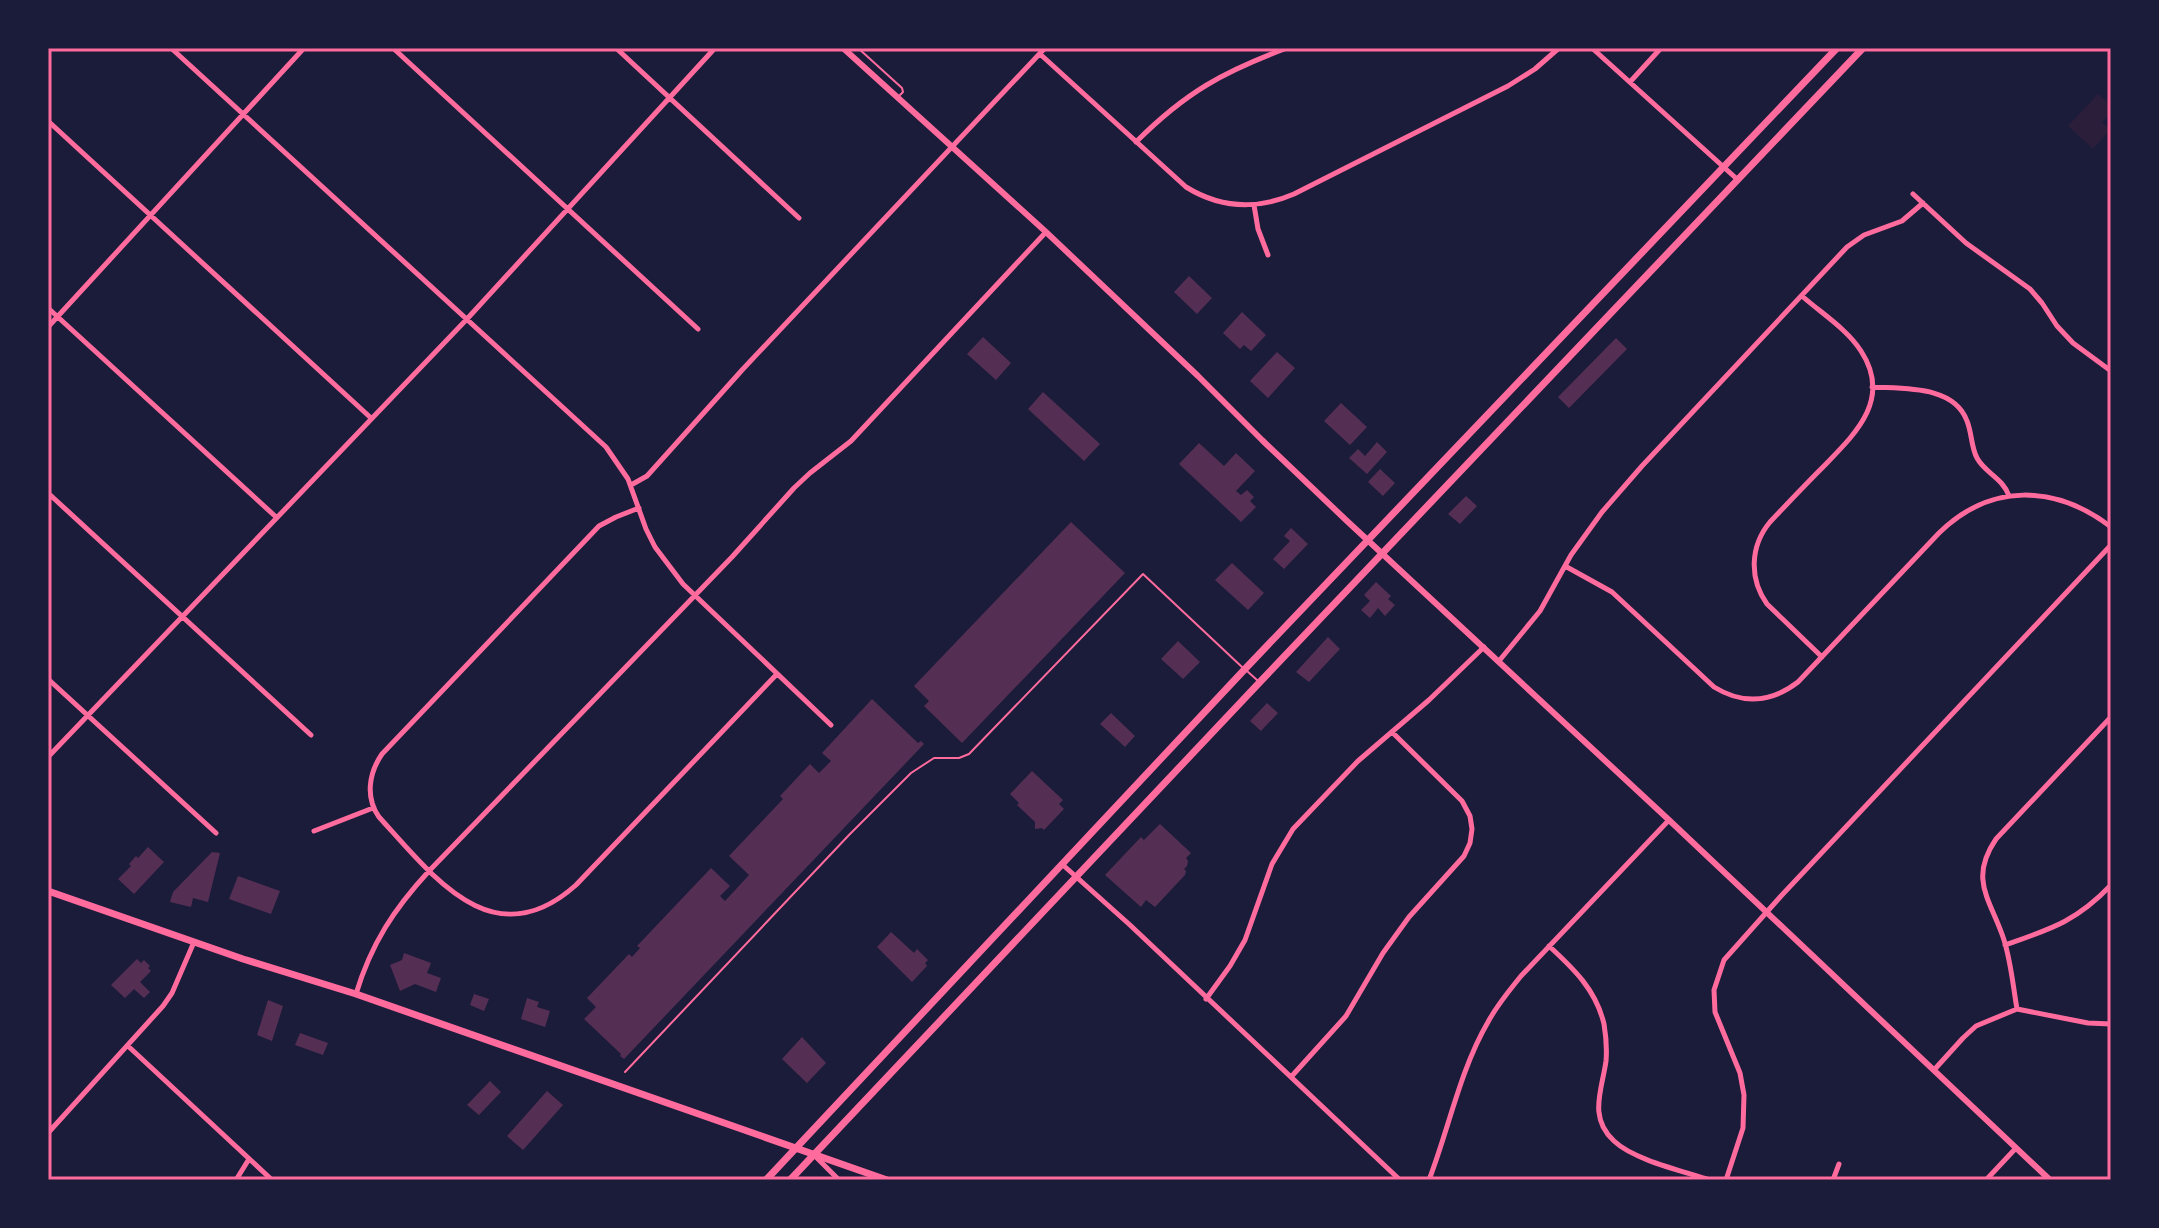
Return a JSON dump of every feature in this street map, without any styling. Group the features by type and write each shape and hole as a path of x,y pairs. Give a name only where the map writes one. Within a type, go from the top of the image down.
{"main road":[{"path":"766,1180 1245,669 1837,48"},
{"path":"790,1180 1863,48"},
{"path":"48,891 356,994 887,1180"}],"street":[{"path":"171,48 606,447 631,485 655,547 666,563 695,595 831,725"},
{"path":"48,327 304,48"},
{"path":"393,48 698,329"},
{"path":"616,48 799,218"},
{"path":"48,757 467,319 715,48"},
{"path":"843,48 1046,232 1262,440 2050,1180"},
{"path":"631,485 647,476 743,369 1045,48"},
{"path":"1136,142 1165,114 1210,82 1244,64 1287,48"},
{"path":"1040,54 1178,181 1195,193 1227,204 1254,205 1294,194 1508,86 1535,69 1559,48"},
{"path":"1592,48 1738,180"},
{"path":"1630,82 1661,48"},
{"path":"48,121 371,418"},
{"path":"1913,194 1966,243 2030,289 2073,343 2111,371"},
{"path":"1499,661 1540,611 1565,566 1602,512 1642,466 1858,238 1902,221 1923,203"},
{"path":"1254,205 1258,229 1268,255"},
{"path":"356,994 382,930 429,871 794,488 851,441 1046,232"},
{"path":"1801,296 1860,348 1871,373 1872,387 1870,406 1858,430 1770,522 1760,537 1755,555 1755,574 1762,597 1822,657"},
{"path":"48,308 276,517"},
{"path":"1872,387 1935,393 1949,399 1966,418 1978,460 2004,484 2009,496"},
{"path":"48,493 311,735"},
{"path":"1565,566 1612,592 1722,692 1754,700 1787,691 1798,682 1950,522 1973,507 2009,496 2039,497 2069,502 2111,527"},
{"path":"639,508 599,526 388,746 371,775 373,808 429,871 467,903 493,912 519,913 541,908 576,885 777,674"},
{"path":"1726,1180 1743,1128 1744,1095 1740,1073 1715,1012 1714,990 1724,960 2111,545"},
{"path":"1206,999 1245,940 1272,864 1303,817 1484,647"},
{"path":"48,679 216,833"},
{"path":"2017,1009 2005,945 1984,893 1982,874 1986,855 1996,839 2111,717"},
{"path":"1291,1077 1346,1016 1392,940 1464,856 1470,843 1470,816 1462,801 1392,732"},
{"path":"314,831 373,808"},
{"path":"1429,1180 1472,1057 1501,1001 1669,820"},
{"path":"1063,865 1400,1180"},
{"path":"2005,945 2053,929 2073,918 2111,885"},
{"path":"48,1133 155,1017 172,993 194,942"},
{"path":"1549,946 1584,981 1600,1011 1606,1060 1598,1108 1608,1135 1630,1152 1710,1180"},
{"path":"1934,1070 1976,1026 2017,1009 2088,1023 2111,1024"},
{"path":"128,1046 272,1180"},
{"path":"1986,1180 2016,1148"},
{"path":"814,1155 839,1180"},
{"path":"236,1180 249,1159"},
{"path":"1833,1180 1839,1164"}],"lane":[{"path":"858,48 902,88 903,92 897,98"},
{"path":"625,1072 841,842 911,773 934,758 959,758 969,754 1143,574 1259,683"}],"shaded area":[{"path":"2098,94 2111,105 2111,113 2102,122 2110,130 2093,149 2068,126"}],"building":[{"path":"1189,276 1212,298 1197,314 1174,292"},
{"path":"1242,312 1266,335 1251,351 1244,345 1240,349 1223,333"},
{"path":"983,337 1011,363 996,380 967,354"},
{"path":"1616,338 1627,349 1569,408 1558,397"},
{"path":"1277,352 1295,368 1268,398 1250,381"},
{"path":"1043,392 1100,444 1084,461 1028,409"},
{"path":"1341,403 1367,427 1350,445 1324,421"},
{"path":"1377,442 1387,452 1367,474 1349,458 1358,449 1365,456"},
{"path":"1199,443 1224,466 1236,453 1255,471 1236,491 1241,495 1247,490 1254,497 1250,501 1256,507 1241,522 1179,464"},
{"path":"1380,469 1395,483 1383,496 1368,482"},
{"path":"1466,496 1477,506 1460,524 1448,514"},
{"path":"1071,522 1125,573 962,743 924,706 929,701 914,686"},
{"path":"1291,528 1308,544 1284,569 1273,559 1290,541 1284,536"},
{"path":"1232,563 1264,593 1248,610 1215,580"},
{"path":"1376,582 1391,596 1388,599 1395,605 1385,616 1378,608 1370,618 1361,610 1370,601 1364,595"},
{"path":"1328,637 1340,649 1309,682 1296,672"},
{"path":"1178,641 1200,662 1183,679 1161,659"},
{"path":"872,699 918,743 921,741 924,744 624,1059 584,1019 596,1007 587,998 629,954 632,957 640,948 637,946 711,868 730,886 720,896 725,901 749,875 729,856 783,799 780,796 810,764 819,773 831,761 822,753"},
{"path":"1267,703 1278,713 1261,731 1250,721"},
{"path":"1111,713 1135,736 1125,747 1100,724"},
{"path":"1032,771 1063,800 1059,804 1064,809 1044,830 1035,829 1035,822 1010,794"},
{"path":"1160,824 1191,853 1186,858 1185,875 1155,907 1146,900 1141,907 1105,875 1141,837 1144,840"},
{"path":"148,847 164,862 134,894 118,879 136,856 138,858"},
{"path":"212,852 220,853 208,902 193,898 191,907 170,902 173,892"},
{"path":"238,876 280,891 271,914 229,899"},
{"path":"891,932 914,953 917,949 928,960 925,963 927,966 912,982 877,947"},
{"path":"404,953 431,963 427,973 441,978 436,992 415,984 400,991 390,965 402,960"},
{"path":"137,959 141,963 144,960 150,966 151,971 140,982 150,992 144,998 134,989 125,998 111,985"},
{"path":"474,994 489,999 484,1011 470,1005"},
{"path":"527,998 539,1002 537,1007 550,1011 545,1027 521,1019"},
{"path":"268,1000 283,1006 272,1041 257,1035"},
{"path":"300,1033 328,1043 323,1055 295,1045"},
{"path":"802,1037 826,1063 807,1083 782,1059"},
{"path":"490,1081 501,1092 479,1115 467,1105"},
{"path":"547,1091 563,1105 523,1150 507,1136"}]}
